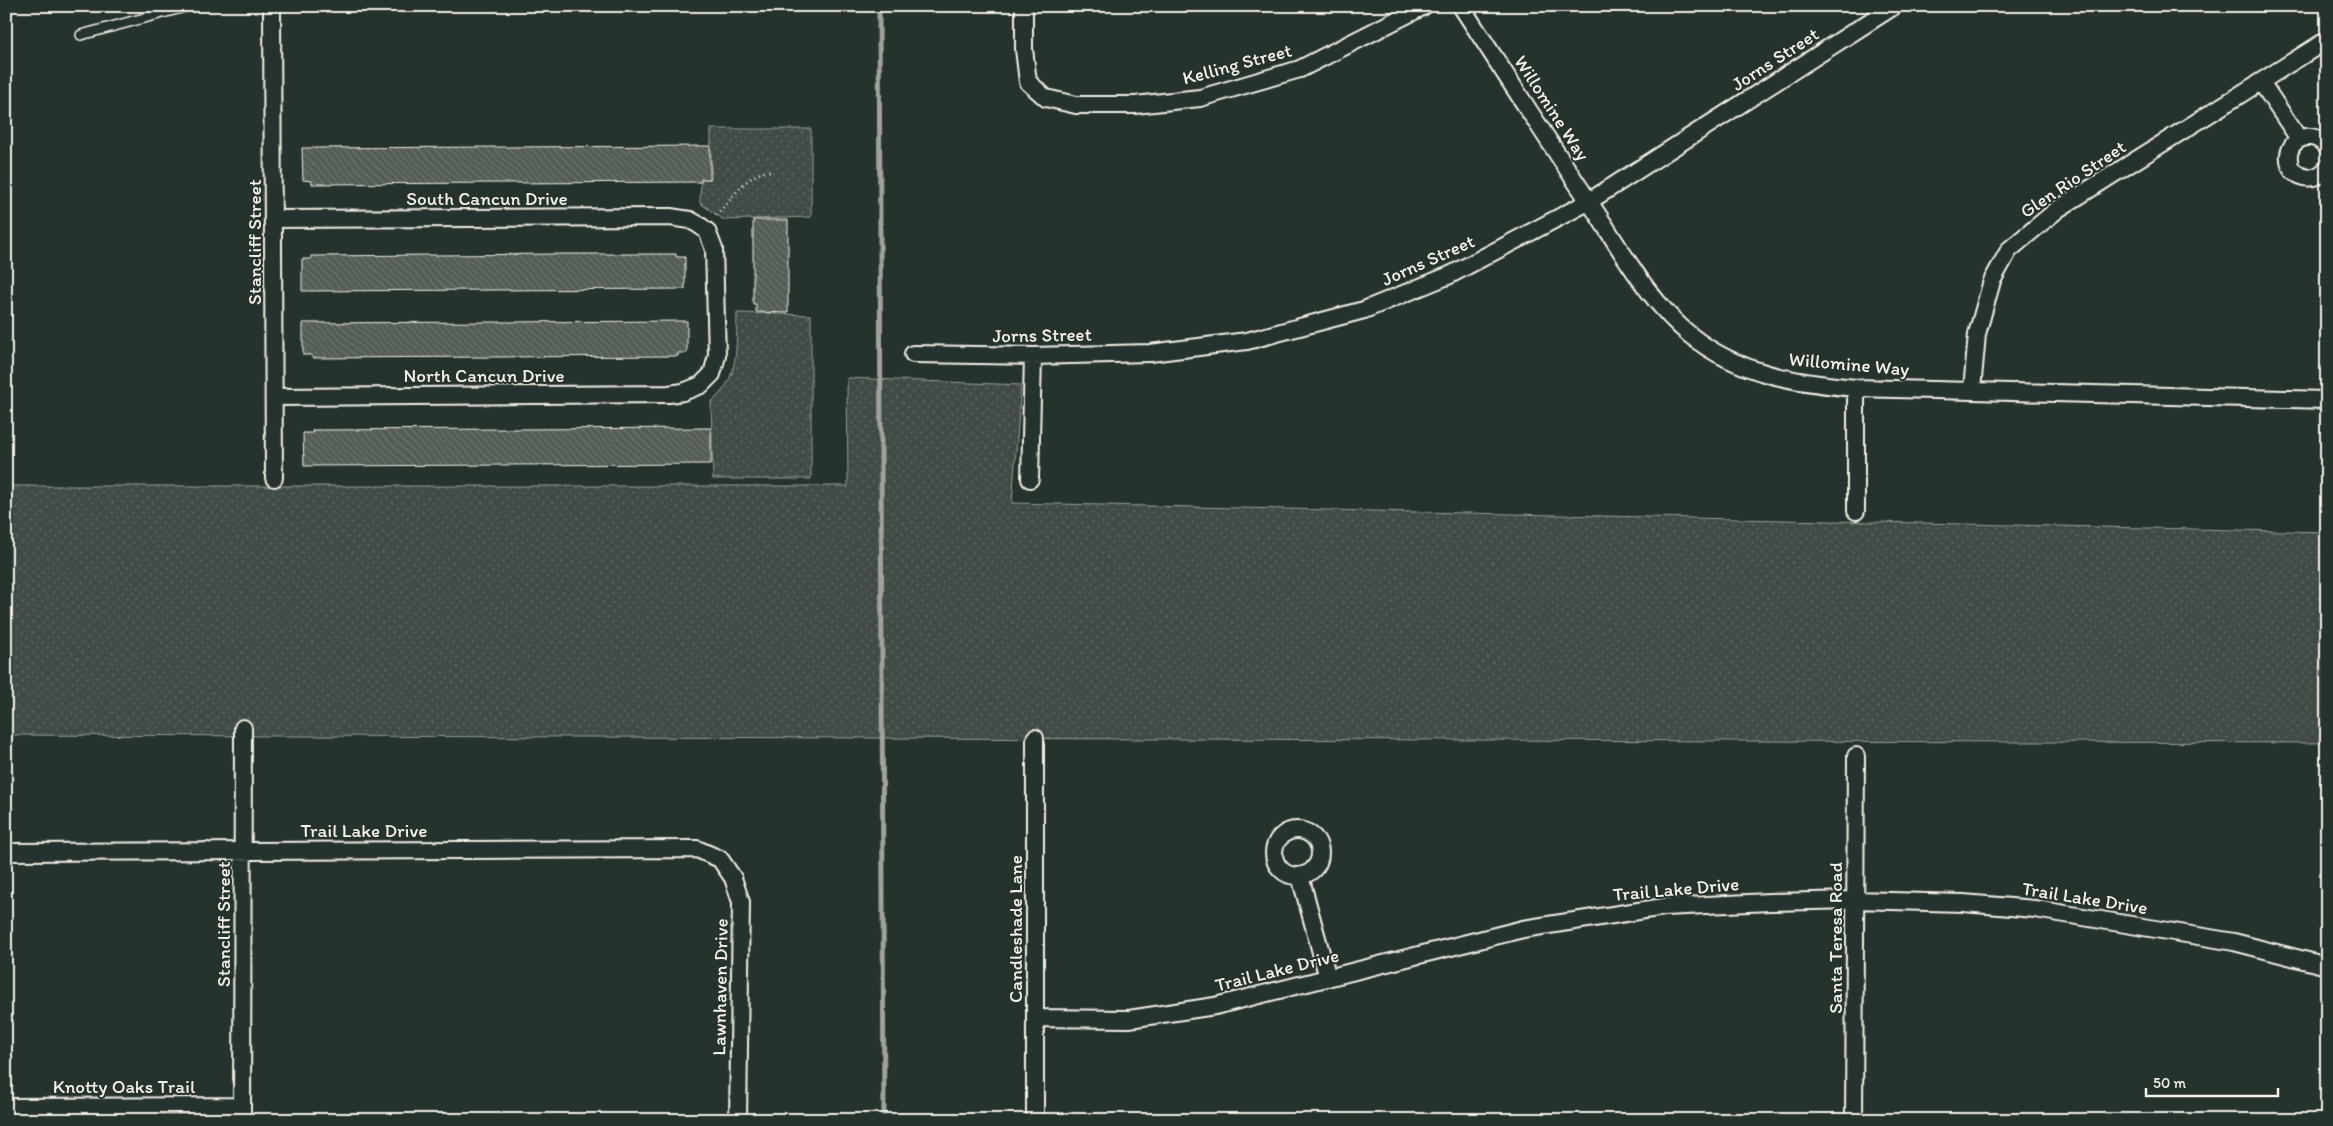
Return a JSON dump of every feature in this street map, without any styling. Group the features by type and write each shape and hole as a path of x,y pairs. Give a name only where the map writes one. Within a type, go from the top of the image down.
{"street":[{"name":"Stancliff Street","path":"272,6 274,478"},
{"name":"Kelling Street","path":"1024,6 1024,49 1028,82 1046,98 1076,105 1134,105 1200,98 1300,69 1424,6"},
{"name":"Willomine Way","path":"1461,6 1645,287 1690,335 1725,357 1764,374 1814,385 1856,388 2327,400"},
{"name":"Jorns Street","path":"913,354 1033,356 1150,352 1247,341 1364,310 1450,276 1588,202 1894,6"},
{"name":"Glen Rio Street","path":"1972,390 1977,334 1992,281 2009,250 2058,209 2327,40"},
{"path":"2261,82 2299,139"},
{"path":"2327,147 2318,139 2312,137 2299,139 2293,143 2288,156 2292,170 2298,175 2312,178 2318,176 2327,168"},
{"name":"South Cancun Drive","path":"274,219 670,217 690,220 707,231 716,258 718,356 712,374 700,386 693,389"},
{"path":"1030,479 1033,356"},
{"path":"1856,388 1856,510"},
{"name":"North Cancun Drive","path":"275,397 669,394 693,389"},
{"name":"Stancliff Street","path":"242,1113 243,728"},
{"name":"Candleshade Lane","path":"1035,738 1035,1120"},
{"name":"Santa Teresa Road","path":"1854,1120 1856,756"},
{"name":"Trail Lake Drive","path":"6,852 696,849 720,859"},
{"name":"Lawnhaven Drive","path":"720,859 733,878 742,902 738,1120"},
{"path":"1300,876 1328,978"},
{"name":"Trail Lake Drive","path":"1035,1018 1129,1019 1215,1006 1523,929 1664,908 1770,902 1855,900 1963,903 2035,909 2234,942 2327,966"},
{"name":"Knotty Oaks Trail","path":"6,1107 242,1113"}],"lane":[{"path":"81,35 189,6"}],"path":[{"path":"716,216 745,182 759,174 772,171"}],"shaded area":[{"path":"711,129 811,129 811,217 724,220 700,203 701,179 711,179"},
{"path":"737,313 811,315 811,479 713,479 711,402 720,393 732,373 736,350"},
{"path":"847,378 1021,385 1012,503 2327,532 2327,743 6,735 6,486 848,486"}],"building":[{"path":"710,146 710,179 701,179 701,182 312,184 312,181 303,180 302,148"},
{"path":"753,220 788,220 788,313 756,312 756,304 753,304"},
{"path":"676,254 676,257 685,257 685,289 302,291 302,259 311,259 311,256"},
{"path":"687,321 687,353 678,353 678,356 312,358 312,355 303,355 303,323"},
{"path":"711,428 711,464 304,466 303,433 313,433 312,430"}],"waterway":[{"path":"879,6 884,1120"}]}
